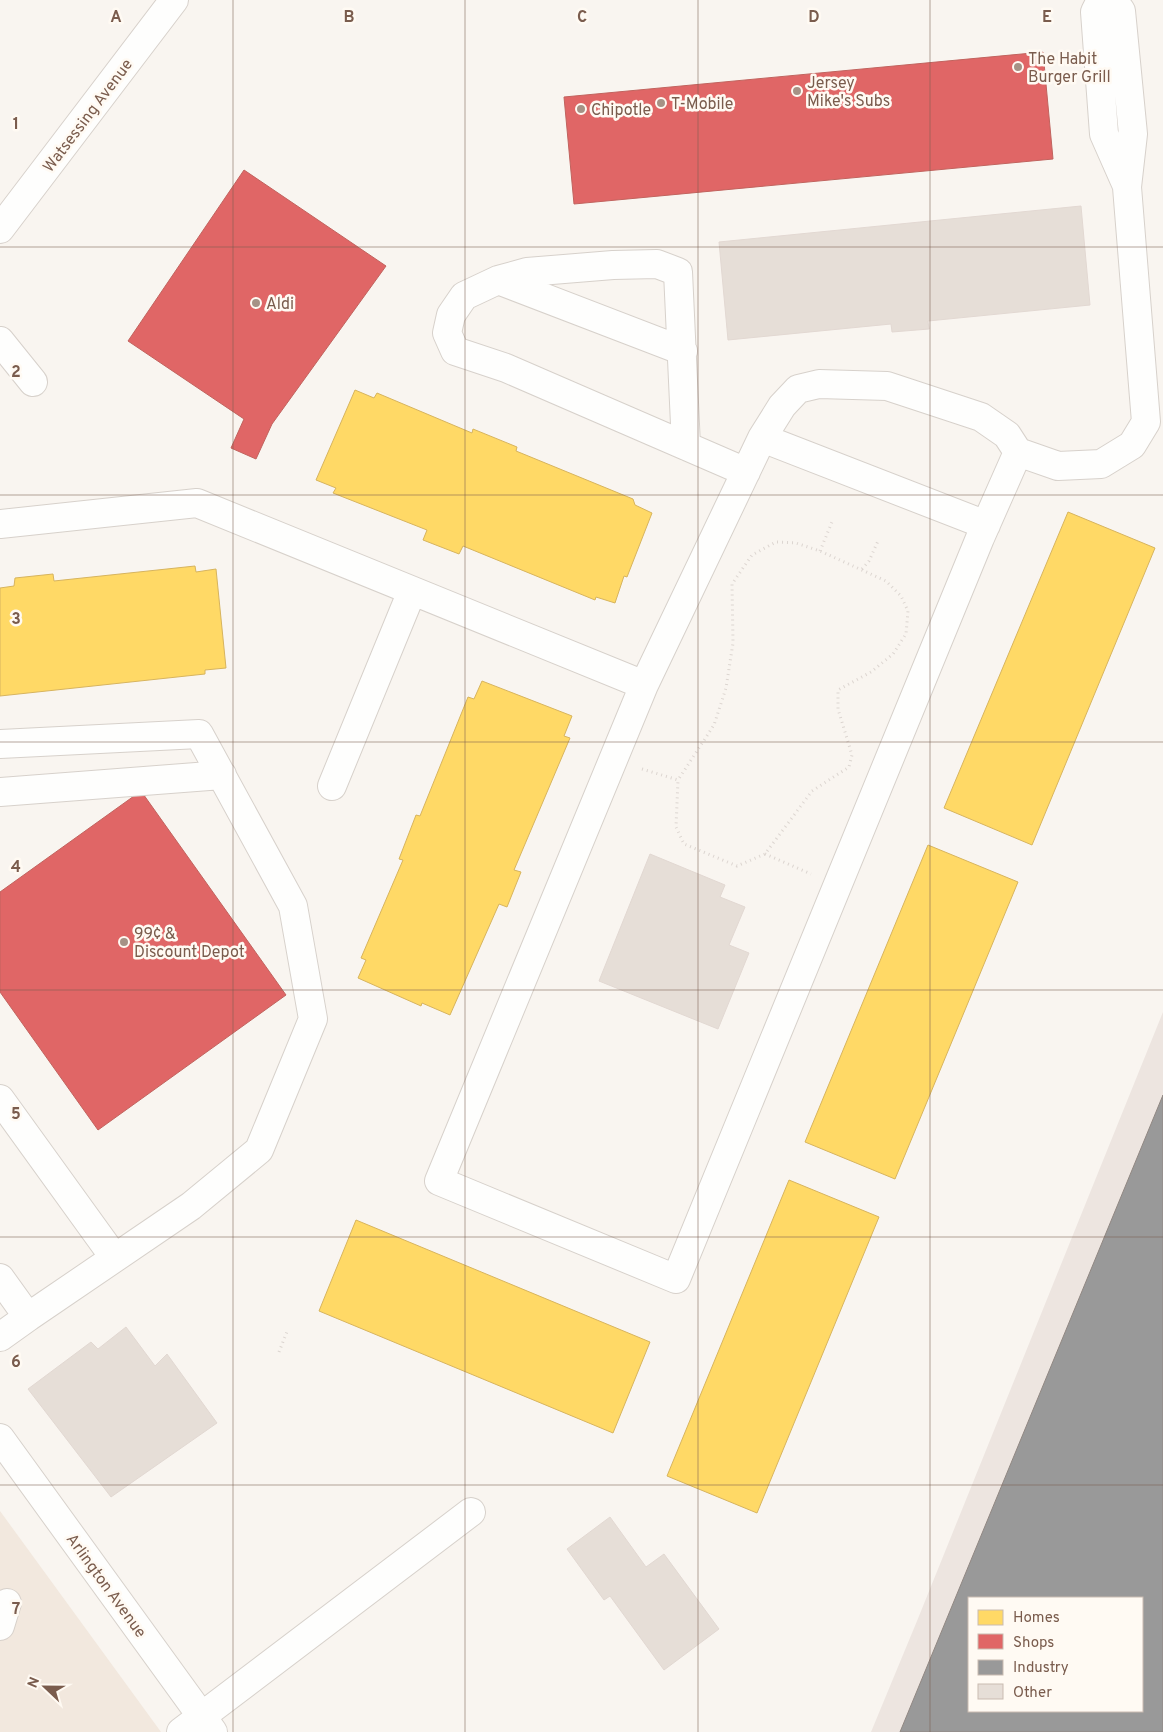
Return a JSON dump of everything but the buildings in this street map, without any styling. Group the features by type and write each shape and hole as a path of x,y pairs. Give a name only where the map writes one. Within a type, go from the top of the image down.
{"street":[{"name":"Watsessing Avenue","path":"0,229 174,0"},
{"path":"1101,0 1095,12 1104,134 1127,187"},
{"path":"1018,452 986,525 676,1279 438,1181 644,685 762,438 782,406 798,389 818,384 887,386 981,417 1008,435 1018,452 1058,466 1101,464 1132,445 1146,422 1127,187 1133,134 1121,11 1113,0"},
{"path":"686,446 678,272 658,264 613,265 527,272 498,280 464,296 451,314 447,333 455,351 506,368 686,446 746,472"},
{"path":"498,280 683,351"},
{"path":"0,341 33,382 0,371"},
{"path":"762,438 986,525"},
{"path":"0,524 197,503 644,685"},
{"path":"332,786 412,591"},
{"path":"0,744 199,734 293,906 313,1020 259,1150 190,1206 0,1337"},
{"path":"0,792 222,775"},
{"path":"0,1099 114,1257"},
{"path":"0,1278 28,1317"},
{"name":"Arlington Avenue","path":"0,1438 199,1727"},
{"path":"199,1727 471,1512"}],"path":[{"path":"820,551 832,522"},
{"path":"862,569 870,561 878,541"},
{"path":"776,542 796,544 820,551 862,569 886,581 901,596 908,611 906,634 893,654 870,672 838,690 838,709 852,756 849,767 812,790 765,854 737,866 684,844 676,827 678,780 714,724 726,688 733,643 732,584 752,555 776,542"},
{"path":"642,769 678,780"},
{"path":"765,854 813,875"},
{"path":"279,1352 288,1329"}],"shaded area":[{"path":"1163,1012 1163,1732 871,1732 917,1621"},
{"path":"0,1511 161,1732 0,1732"}],"place":[{"name":"The Habit Burger Grill","path":"1018,67"},
{"name":"Jersey Mike's Subs","path":"797,91"},
{"name":"T-Mobile","path":"661,103"},
{"name":"Chipotle","path":"581,109"},
{"name":"Aldi","path":"256,303"},
{"name":"99¢ & Discount Depot","path":"124,942"}]}
